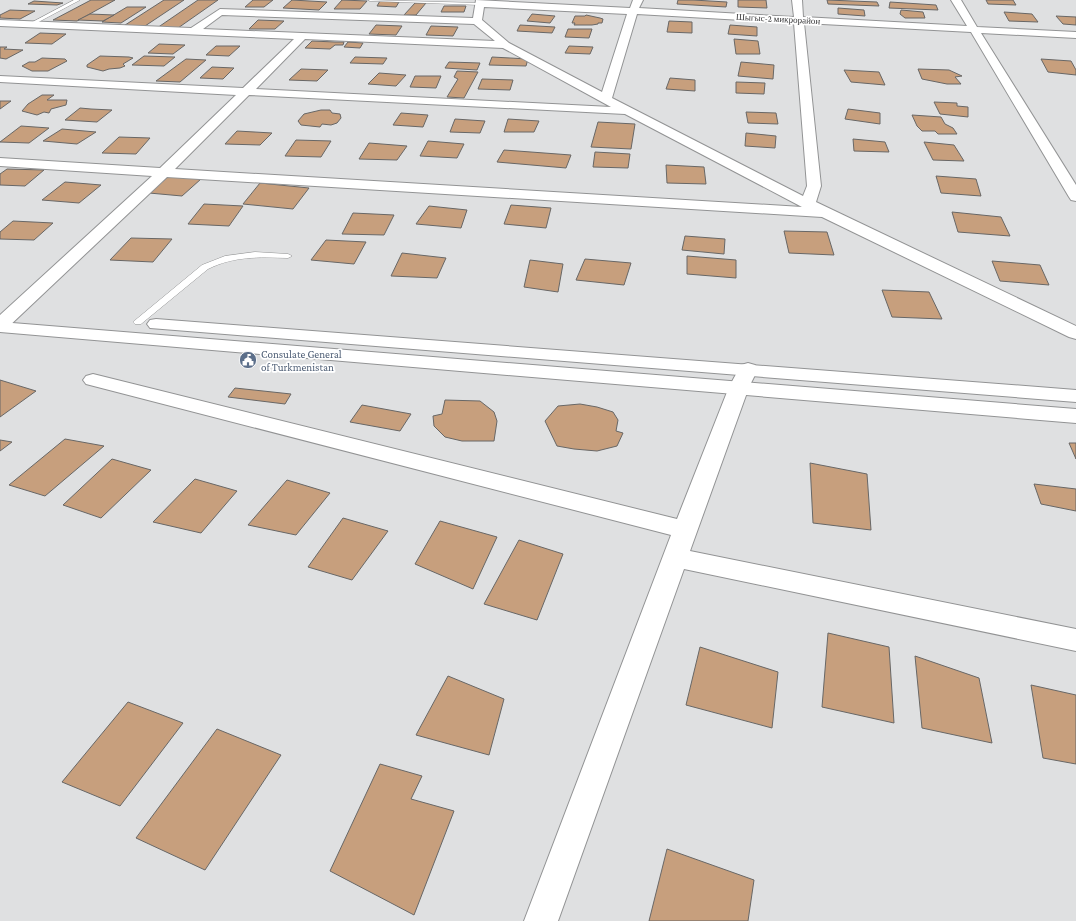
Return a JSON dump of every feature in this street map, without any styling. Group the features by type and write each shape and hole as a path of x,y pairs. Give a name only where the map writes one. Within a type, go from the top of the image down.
{"street":[{"path":"606,99 633,11 638,0"},
{"path":"797,0 814,186 808,203"},
{"path":"956,0 1076,197"},
{"path":"477,21 481,2"},
{"name":"Шыгыс-2 микрорайон","path":"481,2 1076,35"},
{"path":"192,32 220,12 477,21 506,45 630,112 825,213 1076,333"},
{"path":"0,23 506,45"},
{"path":"3,319 164,172 245,91 303,36"},
{"path":"0,79 630,112"},
{"path":"0,162 825,213"},
{"path":"3,319 138,322 744,378 1076,416"},
{"path":"3,319 744,378 1076,396"},
{"path":"541,921 676,558 685,530 744,378"},
{"path":"93,380 685,530"},
{"path":"676,558 1076,640"}],"lane":[{"path":"29,25 78,0"},
{"path":"370,0 481,2"},
{"path":"138,322 205,267 216,261 241,255 288,256"}],"building":[{"path":"91,0 115,0 77,21 53,20"},
{"path":"164,0 184,0 142,28 122,27"},
{"path":"198,0 218,0 178,28 157,28"},
{"path":"253,0 273,0 264,7 245,7"},
{"path":"292,0 327,2 319,10 283,8"},
{"path":"342,0 367,1 360,9 334,9"},
{"path":"678,0 727,2 726,7 677,4"},
{"path":"738,0 766,0 767,8 738,7"},
{"path":"827,0 877,2 879,6 828,4"},
{"path":"986,0 1013,0 1016,5 988,4"},
{"path":"34,1 63,3 57,5 28,4"},
{"path":"380,1 399,2 396,7 377,6"},
{"path":"890,2 936,5 938,10 889,8"},
{"path":"415,3 426,3 416,15 404,15"},
{"path":"444,6 466,6 464,12 441,12"},
{"path":"127,7 146,7 121,23 102,22"},
{"path":"838,8 864,10 865,16 838,14"},
{"path":"10,10 35,11 20,19 0,18 0,15"},
{"path":"901,10 923,12 925,18 905,18 900,14"},
{"path":"1004,12 1032,14 1038,22 1009,21"},
{"path":"90,14 114,15 103,21 78,20"},
{"path":"532,14 555,16 550,23 527,21"},
{"path":"586,15 603,19 602,23 592,25 574,25 575,23 572,23 575,16"},
{"path":"1056,16 1076,17 1076,25 1063,24"},
{"path":"258,20 284,21 275,29 249,29"},
{"path":"669,21 692,22 692,33 667,32"},
{"path":"376,25 402,26 396,35 369,34"},
{"path":"520,25 555,27 552,33 517,31"},
{"path":"730,25 757,27 757,36 728,34"},
{"path":"431,26 458,27 453,36 426,35"},
{"path":"568,29 592,29 589,38 565,37"},
{"path":"40,33 66,34 52,44 25,43"},
{"path":"734,39 758,41 760,54 736,54"},
{"path":"312,41 344,42 343,45 335,45 330,49 305,48"},
{"path":"348,42 363,43 360,48 344,47"},
{"path":"159,44 185,45 173,54 148,53"},
{"path":"216,46 240,46 229,56 206,55"},
{"path":"569,46 593,47 590,54 565,53"},
{"path":"0,47 7,47 4,49 23,50 6,59 0,58"},
{"path":"100,56 133,58 123,64 125,66 120,68 103,71 87,67 87,65"},
{"path":"144,56 175,57 164,66 132,65"},
{"path":"355,57 387,58 383,64 350,63"},
{"path":"492,57 528,59 526,66 489,65"},
{"path":"42,58 65,59 67,61 48,71 32,71 22,66"},
{"path":"186,59 206,60 180,82 156,81"},
{"path":"1041,59 1071,61 1076,70 1076,75 1048,72"},
{"path":"449,62 480,63 477,70 445,68"},
{"path":"741,62 774,65 773,79 738,76"},
{"path":"212,67 234,68 223,79 200,78"},
{"path":"301,69 328,70 317,81 289,80"},
{"path":"918,69 949,70 962,76 955,77 961,84 947,84 922,79"},
{"path":"844,70 879,72 885,85 851,82"},
{"path":"457,71 478,72 464,98 447,97 458,79 454,77"},
{"path":"379,73 406,75 396,86 368,84"},
{"path":"415,76 441,76 436,88 410,87"},
{"path":"670,78 695,80 695,91 666,89"},
{"path":"482,79 513,80 510,90 478,89"},
{"path":"736,82 765,83 764,94 736,93"},
{"path":"42,95 54,95 47,100 67,100 66,105 51,109 49,113 44,112 37,115 22,111 28,104"},
{"path":"0,101 11,101 0,109"},
{"path":"934,102 957,103 957,106 968,107 968,117 940,114"},
{"path":"80,108 112,110 97,122 65,120"},
{"path":"848,109 880,113 880,124 845,119"},
{"path":"321,110 330,110 332,113 340,114 341,118 337,123 331,125 322,124 320,127 301,125 298,121 304,114"},
{"path":"746,112 776,113 778,124 748,123"},
{"path":"401,113 428,115 423,127 393,125"},
{"path":"912,115 941,117 945,124 953,128 957,134 938,134 935,131 922,131 917,126"},
{"path":"455,119 485,121 480,133 450,132"},
{"path":"508,119 539,121 534,132 504,132"},
{"path":"598,122 635,124 631,149 591,147"},
{"path":"21,126 49,128 29,143 0,142"},
{"path":"62,129 96,132 77,144 43,141"},
{"path":"237,131 272,133 260,145 225,144"},
{"path":"746,133 776,136 775,148 745,146"},
{"path":"119,137 150,138 136,154 102,153"},
{"path":"853,139 885,142 889,152 854,151"},
{"path":"296,140 331,141 321,157 285,156"},
{"path":"428,141 464,144 457,158 420,156"},
{"path":"924,142 954,145 964,161 933,160"},
{"path":"369,143 407,146 397,160 359,159"},
{"path":"504,150 571,155 566,168 497,162"},
{"path":"595,152 630,154 628,168 593,167"},
{"path":"666,165 704,167 706,184 667,183"},
{"path":"7,169 44,170 25,186 0,185 0,174"},
{"path":"169,176 201,179 182,196 149,193"},
{"path":"936,176 976,179 981,196 941,193"},
{"path":"65,182 101,185 79,203 42,200"},
{"path":"260,183 309,188 293,209 243,204"},
{"path":"204,204 243,206 229,226 188,224"},
{"path":"511,205 551,208 546,228 504,224"},
{"path":"429,206 467,210 461,228 416,224"},
{"path":"952,212 1001,217 1010,236 958,232"},
{"path":"353,213 394,215 384,235 342,234"},
{"path":"13,221 53,223 34,240 0,239 0,232"},
{"path":"784,231 827,232 834,255 789,253"},
{"path":"685,236 725,239 724,254 682,250"},
{"path":"131,238 172,239 153,262 110,260"},
{"path":"326,240 366,242 354,264 311,260"},
{"path":"402,253 446,258 437,278 391,276"},
{"path":"687,256 736,260 736,278 687,274"},
{"path":"585,259 631,263 624,285 576,280"},
{"path":"530,260 563,264 558,292 524,287"},
{"path":"992,261 1040,265 1049,285 1000,281"},
{"path":"882,290 929,292 942,319 892,317"},
{"path":"0,380 36,391 0,417"},
{"path":"235,388 291,394 285,404 228,397"},
{"path":"445,400 480,401 494,412 497,421 494,441 462,441 445,437 434,426 433,416 442,414"},
{"path":"580,404 613,412 618,420 616,431 623,433 617,446 597,451 557,446 545,421 558,406"},
{"path":"362,405 411,414 400,431 350,422"},
{"path":"65,439 104,446 45,496 9,485"},
{"path":"0,440 12,442 0,451"},
{"path":"1069,443 1076,443 1076,459"},
{"path":"112,459 151,470 101,518 63,505"},
{"path":"810,463 867,474 871,530 813,523"},
{"path":"195,479 237,491 201,533 153,522"},
{"path":"287,480 330,493 296,535 248,525"},
{"path":"1034,484 1076,489 1076,511 1041,504"},
{"path":"343,518 388,531 352,580 308,567"},
{"path":"440,521 497,537 473,589 415,564"},
{"path":"519,540 563,554 537,620 484,604"},
{"path":"828,633 889,647 894,723 822,707"},
{"path":"700,647 778,672 772,728 686,705"},
{"path":"915,656 979,678 992,743 922,728"},
{"path":"448,676 504,699 489,755 416,735"},
{"path":"1031,685 1076,695 1076,764 1043,758"},
{"path":"128,702 183,723 120,806 62,782"},
{"path":"217,729 281,755 205,870 136,838"},
{"path":"380,764 422,776 411,799 454,811 414,915 330,871"},
{"path":"667,849 754,880 748,921 649,921"}],"place":[{"name":"Consulate General of Turkmenistan","path":"248,360"}]}
